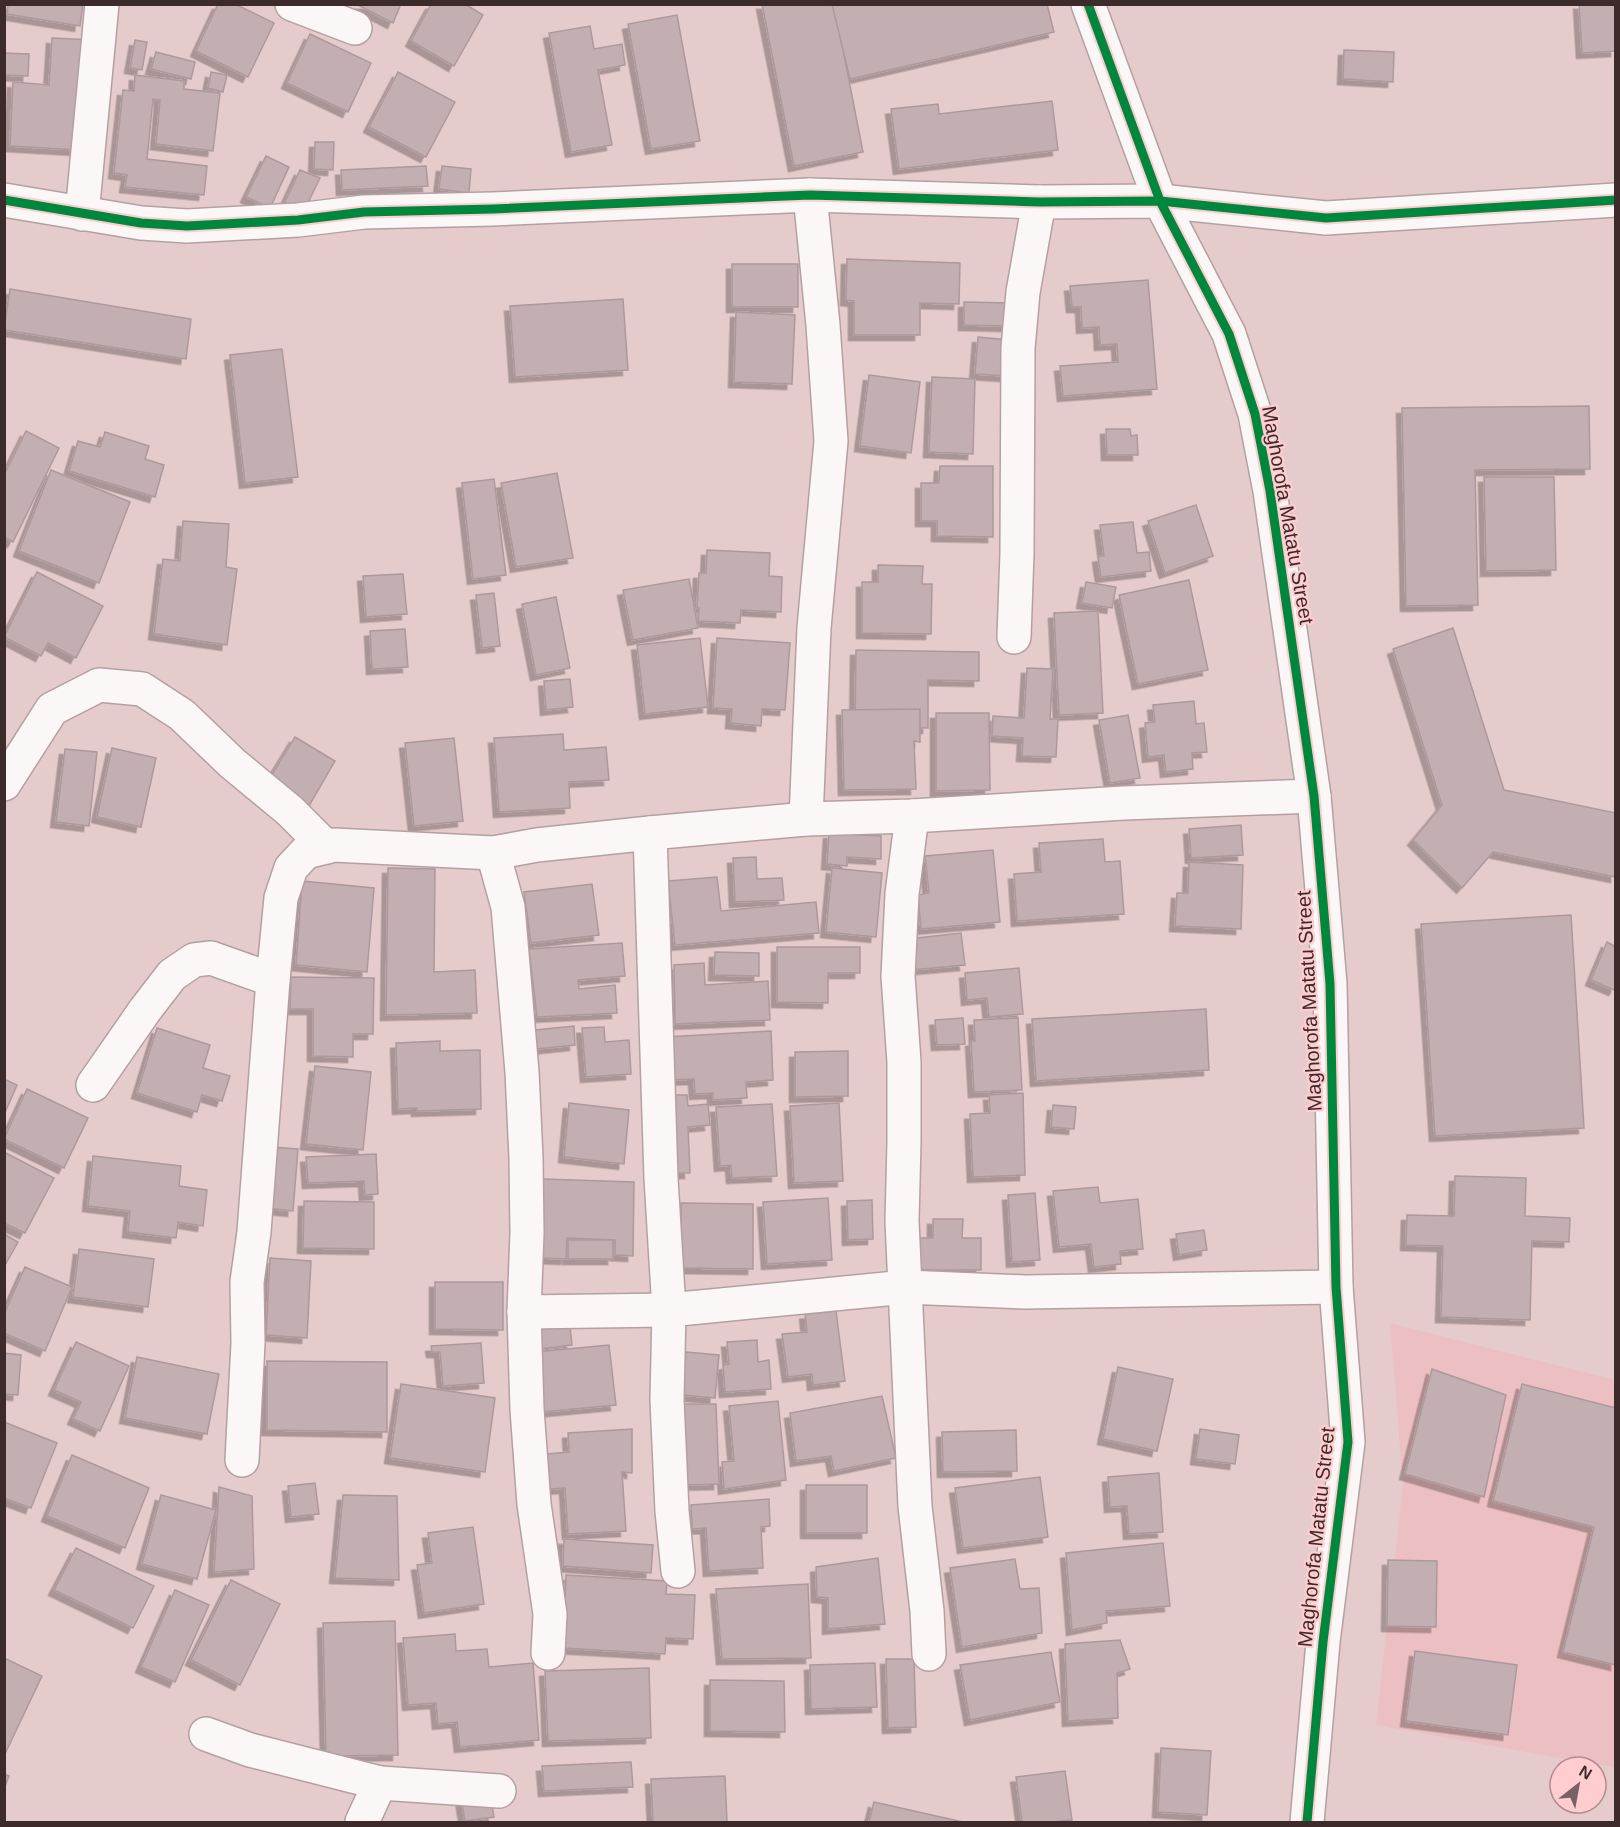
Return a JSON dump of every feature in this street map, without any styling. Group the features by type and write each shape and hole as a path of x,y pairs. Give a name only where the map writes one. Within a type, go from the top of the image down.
{"street":[{"path":"82,214 102,4"},
{"path":"292,4 355,28"},
{"name":"Maghorofa Matatu Street","path":"1088,4 1160,201 1229,334 1255,414 1270,491 1314,796 1330,984 1336,1287 1348,1442 1323,1642 1307,1822"},
{"path":"806,819 814,628 831,441 823,326 810,195"},
{"path":"4,200 141,224 187,226 298,220 364,212 494,209 810,195 1039,202 1160,201 1326,218 1616,200"},
{"path":"1014,637 1017,553 1018,348 1023,292 1039,202"},
{"path":"4,784 52,709 99,686 142,688 182,715 232,763 290,811 326,847"},
{"path":"242,1460 248,1343 247,1282 254,1232 281,898 291,868 306,852 334,845 493,853 537,845 806,819 1314,796"},
{"path":"912,816 902,894 898,976 904,1062 902,1221 915,1506 927,1611 929,1654"},
{"path":"650,833 661,1178 669,1310 667,1400 672,1511 678,1571"},
{"path":"493,853 508,907 522,1072 527,1212 524,1312 527,1409 534,1504 550,1614 548,1653"},
{"path":"93,1086 172,975 195,960 211,958 273,980"},
{"path":"524,1312 669,1310 906,1287 1025,1292 1336,1287"},
{"path":"206,1734 250,1750 380,1784 499,1791"},
{"path":"362,1822 380,1784"}],"shaded area":[{"path":"1390,1323 1615,1380 1615,1768 1608,1767 1608,1755 1548,1756 1376,1725 1403,1485"}],"building":[{"path":"8,4 83,4 80,26 7,14"},
{"path":"218,4 235,4 274,23 248,77 196,51"},
{"path":"356,4 401,4 393,23"},
{"path":"431,4 465,4 483,15 454,66 411,41"},
{"path":"762,4 834,4 863,152 794,166"},
{"path":"832,4 1047,4 1054,32 850,79"},
{"path":"1579,4 1616,4 1616,51 1582,53"},
{"path":"677,15 700,141 651,149 628,24"},
{"path":"590,26 594,49 622,44 625,65 598,70 612,145 571,152 549,33"},
{"path":"310,34 371,63 348,112 287,83"},
{"path":"52,38 92,40 79,150 10,146 13,82 49,85"},
{"path":"135,40 147,42 142,70 130,68"},
{"path":"1344,50 1394,52 1393,82 1343,79"},
{"path":"156,52 195,62 191,79 151,69"},
{"path":"4,53 29,54 28,76 4,75"},
{"path":"211,72 227,75 223,92 208,88"},
{"path":"398,72 455,102 426,157 369,127"},
{"path":"135,75 184,81 184,89 220,93 213,151 156,144 160,100 153,99 147,159 207,166 204,195 125,187 127,175 114,173 123,90 134,91"},
{"path":"1052,101 1058,150 899,169 891,109 938,104 939,114"},
{"path":"315,142 334,142 333,170 314,169"},
{"path":"266,156 289,167 270,208 246,197"},
{"path":"426,166 428,186 342,190 341,170"},
{"path":"442,166 471,169 469,193 439,189"},
{"path":"300,170 320,178 303,213 284,204"},
{"path":"847,259 960,263 959,304 920,303 920,335 854,335 854,301 846,300"},
{"path":"732,264 798,264 798,307 732,307"},
{"path":"1148,280 1157,389 1063,396 1060,366 1118,362 1117,344 1100,345 1099,327 1082,328 1081,307 1072,307 1070,286"},
{"path":"10,289 191,319 186,359 4,330"},
{"path":"623,299 628,370 515,377 510,306"},
{"path":"964,302 1012,303 1011,326 964,325"},
{"path":"736,312 795,315 792,384 734,382"},
{"path":"978,337 1009,340 1006,376 975,374"},
{"path":"282,349 298,477 245,483 230,355"},
{"path":"869,375 920,382 911,453 860,446"},
{"path":"932,377 975,379 973,454 929,452"},
{"path":"1589,406 1590,469 1475,470 1478,605 1406,606 1402,408"},
{"path":"1106,429 1130,429 1131,436 1137,435 1138,455 1107,455"},
{"path":"26,431 59,448 13,542 4,537 4,475"},
{"path":"105,432 149,446 145,459 164,465 155,497 69,471 78,441 100,447"},
{"path":"940,466 993,466 993,537 937,536 937,521 921,521 921,483 939,483"},
{"path":"51,470 130,502 99,583 19,551"},
{"path":"557,473 573,558 516,567 501,483"},
{"path":"1484,477 1554,477 1556,570 1486,571"},
{"path":"494,479 506,575 473,579 462,483"},
{"path":"1196,505 1213,556 1165,573 1148,521"},
{"path":"183,521 229,524 226,567 237,569 227,645 154,634 163,559 180,561"},
{"path":"1133,522 1137,553 1149,552 1151,571 1101,577 1098,557 1104,556 1100,525"},
{"path":"707,550 770,553 769,576 782,577 781,612 741,610 740,623 698,621 699,573 706,573"},
{"path":"878,565 923,566 922,584 932,584 931,634 862,633 862,582 878,582"},
{"path":"37,572 103,606 76,658 48,643 41,656 4,637"},
{"path":"403,574 407,614 366,617 363,576"},
{"path":"689,579 698,628 633,640 623,590"},
{"path":"1189,580 1208,670 1138,684 1119,595"},
{"path":"1086,582 1116,587 1112,608 1082,603"},
{"path":"494,593 500,646 482,648 476,595"},
{"path":"556,597 570,668 536,675 522,604"},
{"path":"1098,611 1103,713 1059,715 1054,613"},
{"path":"1453,628 1504,790 1616,813 1616,877 1493,852 1462,888 1413,840 1442,805 1393,649"},
{"path":"405,629 408,667 372,669 370,631"},
{"path":"700,638 708,707 645,714 637,645"},
{"path":"717,638 790,643 785,710 762,709 761,726 731,723 732,709 713,708"},
{"path":"856,650 979,652 979,681 928,680 928,728 855,726"},
{"path":"1027,668 1053,669 1050,719 1058,719 1056,757 1022,756 1023,738 992,736 993,716 1024,718"},
{"path":"570,679 573,707 546,710 544,681"},
{"path":"1194,701 1196,724 1204,723 1207,752 1192,753 1193,769 1166,772 1164,755 1148,757 1145,723 1155,722 1153,705"},
{"path":"920,709 920,742 914,741 916,789 844,790 842,710"},
{"path":"936,713 989,713 990,790 936,791"},
{"path":"1128,715 1140,778 1110,783 1099,720"},
{"path":"563,734 564,750 606,747 609,780 569,782 570,808 499,812 494,738"},
{"path":"295,737 335,761 309,806 268,781"},
{"path":"454,738 463,821 414,826 405,743"},
{"path":"112,748 156,758 141,827 97,817"},
{"path":"65,749 97,752 89,826 56,822"},
{"path":"1241,825 1243,855 1191,858 1189,829"},
{"path":"829,833 881,836 881,859 847,857 847,866 827,864"},
{"path":"1103,839 1105,862 1120,861 1124,914 1017,921 1014,874 1041,872 1039,843"},
{"path":"993,850 1000,922 921,929 918,895 929,893 925,856"},
{"path":"756,857 757,879 782,878 784,900 735,902 733,858"},
{"path":"1189,862 1243,865 1241,929 1175,926 1177,893 1188,893"},
{"path":"388,868 435,869 434,972 475,970 477,1013 386,1015"},
{"path":"832,868 882,873 876,937 826,932"},
{"path":"717,877 721,911 816,902 819,933 675,945 668,881"},
{"path":"302,881 374,888 367,972 296,965"},
{"path":"592,884 599,935 531,943 524,892"},
{"path":"1571,915 1584,1128 1435,1136 1421,924"},
{"path":"961,933 965,965 911,970 908,939"},
{"path":"1607,942 1616,947 1616,987 1614,990 1591,980"},
{"path":"622,943 625,976 578,980 579,989 615,985 617,1013 537,1017 529,949"},
{"path":"777,947 860,947 860,973 828,973 828,1003 777,1002"},
{"path":"715,952 759,953 759,976 714,975"},
{"path":"704,963 705,985 768,981 770,1020 675,1024 674,965"},
{"path":"1019,968 1023,1014 989,1017 987,998 967,1000 965,973"},
{"path":"291,977 374,978 373,1034 353,1034 353,1057 313,1056 313,1009 290,1009"},
{"path":"1206,1009 1209,1070 1036,1081 1032,1019"},
{"path":"963,1018 965,1044 937,1045 935,1020"},
{"path":"1018,1018 1022,1090 974,1092 971,1041 975,1041 974,1020"},
{"path":"574,1026 575,1045 527,1050 525,1031"},
{"path":"604,1027 605,1042 629,1040 631,1074 586,1077 582,1028"},
{"path":"157,1028 210,1045 203,1068 230,1076 222,1101 202,1095 197,1112 137,1093"},
{"path":"771,1031 773,1080 746,1082 747,1098 713,1100 713,1093 695,1094 694,1079 669,1080 666,1037"},
{"path":"440,1041 440,1051 480,1050 481,1109 417,1111 417,1108 398,1109 396,1043"},
{"path":"848,1051 848,1096 795,1097 795,1052"},
{"path":"315,1066 371,1072 363,1150 306,1144"},
{"path":"4,1079 17,1085 4,1115"},
{"path":"27,1089 88,1118 64,1168 4,1139"},
{"path":"1023,1093 1025,1175 973,1177 970,1114 990,1113 989,1095"},
{"path":"662,1095 687,1095 688,1106 708,1104 710,1125 688,1127 690,1173 664,1173"},
{"path":"569,1103 629,1110 624,1164 564,1157"},
{"path":"839,1103 843,1181 794,1183 790,1106"},
{"path":"772,1104 777,1176 732,1178 731,1165 720,1166 716,1107"},
{"path":"1053,1105 1076,1107 1074,1129 1051,1127"},
{"path":"271,1147 298,1149 293,1211 266,1208"},
{"path":"4,1152 54,1178 25,1233 4,1223"},
{"path":"376,1154 378,1194 365,1195 364,1181 308,1183 306,1157"},
{"path":"93,1156 181,1166 179,1186 207,1190 203,1226 178,1222 176,1238 128,1232 130,1211 88,1206"},
{"path":"1455,1176 1526,1178 1525,1216 1570,1218 1569,1242 1532,1241 1530,1320 1441,1317 1443,1246 1406,1245 1407,1215 1454,1216"},
{"path":"543,1179 634,1182 633,1256 615,1255 615,1240 567,1238 566,1259 541,1258"},
{"path":"1098,1187 1100,1203 1138,1199 1143,1249 1120,1251 1121,1264 1094,1267 1091,1244 1059,1247 1053,1191"},
{"path":"1035,1193 1040,1260 1012,1262 1008,1195"},
{"path":"828,1198 832,1260 767,1264 763,1202"},
{"path":"872,1200 873,1239 848,1240 847,1201"},
{"path":"304,1201 374,1202 374,1249 303,1248"},
{"path":"681,1203 753,1204 753,1269 681,1268"},
{"path":"933,1219 963,1219 962,1238 981,1238 981,1270 917,1270 917,1238 933,1238"},
{"path":"1204,1230 1207,1250 1179,1255 1176,1234"},
{"path":"4,1234 18,1242 4,1267"},
{"path":"568,1240 613,1240 613,1259 568,1259"},
{"path":"79,1249 154,1259 148,1307 73,1297"},
{"path":"270,1258 311,1261 307,1338 266,1335"},
{"path":"25,1267 72,1287 45,1351 4,1333 4,1314"},
{"path":"435,1282 503,1282 503,1330 435,1329"},
{"path":"836,1311 845,1381 813,1385 812,1374 788,1377 782,1334 807,1332 805,1314"},
{"path":"570,1326 572,1345 532,1350 529,1330"},
{"path":"757,1340 758,1362 769,1360 771,1389 725,1392 723,1365 729,1364 727,1342"},
{"path":"76,1342 129,1366 100,1431 73,1419 81,1402 54,1390"},
{"path":"481,1343 484,1383 443,1386 440,1352 432,1352 431,1346"},
{"path":"609,1345 616,1405 542,1412 535,1352"},
{"path":"686,1352 719,1355 715,1398 682,1395"},
{"path":"4,1353 21,1355 18,1395 4,1394"},
{"path":"137,1357 219,1374 207,1434 125,1418"},
{"path":"267,1361 387,1362 387,1432 267,1430"},
{"path":"1118,1367 1173,1379 1157,1451 1103,1439"},
{"path":"1432,1369 1506,1395 1484,1497 1405,1474"},
{"path":"401,1384 495,1398 485,1472 390,1458"},
{"path":"1522,1384 1616,1408 1616,1665 1563,1652 1594,1527 1493,1501"},
{"path":"882,1396 896,1458 834,1471 831,1456 796,1461 790,1413"},
{"path":"778,1401 786,1480 724,1489 722,1462 734,1461 729,1406"},
{"path":"682,1404 716,1404 719,1484 685,1485"},
{"path":"4,1422 57,1443 31,1508 4,1498"},
{"path":"632,1429 632,1473 622,1472 626,1531 568,1534 565,1488 550,1489 547,1454 569,1452 568,1433"},
{"path":"1200,1429 1239,1435 1235,1464 1196,1459"},
{"path":"1016,1430 1017,1471 943,1472 942,1432"},
{"path":"72,1455 149,1488 125,1548 47,1516"},
{"path":"1159,1473 1163,1532 1129,1534 1127,1506 1110,1507 1108,1477"},
{"path":"1040,1477 1048,1537 963,1548 955,1488"},
{"path":"315,1483 319,1514 291,1517 288,1486"},
{"path":"806,1485 867,1485 867,1533 806,1533"},
{"path":"219,1487 252,1496 254,1569 214,1572"},
{"path":"161,1495 216,1510 197,1579 142,1564"},
{"path":"343,1495 397,1496 399,1580 335,1578"},
{"path":"769,1499 770,1526 761,1527 763,1568 709,1571 706,1528 692,1529 691,1505"},
{"path":"473,1527 484,1604 424,1613 417,1565 432,1563 428,1533"},
{"path":"564,1539 653,1545 651,1573 563,1566"},
{"path":"1163,1543 1170,1606 1106,1611 1107,1623 1072,1630 1066,1553"},
{"path":"76,1548 154,1586 133,1628 54,1590"},
{"path":"878,1558 885,1624 828,1629 828,1598 817,1597 816,1567"},
{"path":"1015,1559 1020,1589 1039,1588 1042,1633 962,1647 950,1568"},
{"path":"1388,1560 1437,1561 1436,1627 1387,1626"},
{"path":"566,1575 667,1581 666,1594 695,1595 693,1639 666,1638 665,1654 563,1648"},
{"path":"231,1580 280,1604 240,1685 191,1660"},
{"path":"808,1584 811,1658 722,1659 716,1589"},
{"path":"175,1590 209,1605 175,1682 141,1667"},
{"path":"395,1621 398,1755 326,1756 323,1623"},
{"path":"455,1634 456,1651 487,1649 489,1667 533,1663 539,1740 460,1747 457,1722 438,1724 436,1703 408,1705 403,1638"},
{"path":"1120,1640 1130,1669 1117,1673 1118,1718 1068,1721 1065,1644"},
{"path":"1415,1651 1517,1665 1508,1735 1406,1721"},
{"path":"1051,1652 1060,1702 970,1720 960,1665"},
{"path":"4,1658 42,1676 4,1756"},
{"path":"886,1659 914,1659 916,1727 888,1728"},
{"path":"875,1663 877,1707 811,1709 810,1665"},
{"path":"649,1668 651,1738 548,1741 545,1671"},
{"path":"710,1680 784,1681 785,1732 710,1731"},
{"path":"1161,1748 1211,1751 1207,1815 1158,1812"},
{"path":"631,1762 633,1787 544,1791 542,1766"},
{"path":"1065,1771 1072,1820 1022,1822 1016,1777"},
{"path":"4,1774 9,1776 4,1789"},
{"path":"725,1776 727,1822 653,1822 651,1779"},
{"path":"490,1794 494,1817 465,1821 461,1798"},
{"path":"874,1802 963,1822 869,1822"}],"cycle path":[{"path":"1088,4 1160,201 1229,334 1255,414 1270,491 1314,796 1330,984 1336,1287 1348,1442 1323,1642 1307,1822"},
{"path":"4,200 141,223 187,226 298,220 364,212 493,209 810,195 1039,202 1160,201 1326,218 1616,200"}]}
